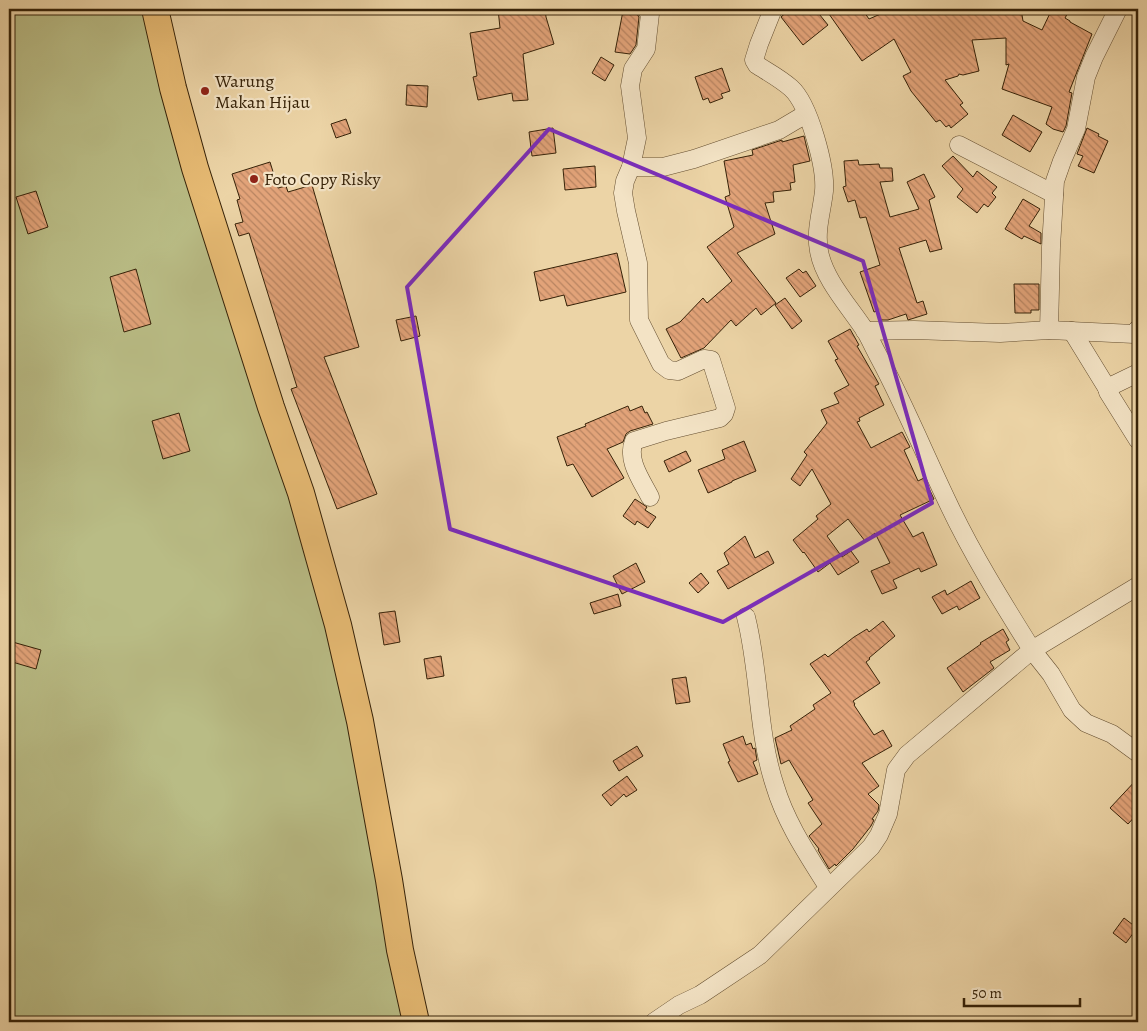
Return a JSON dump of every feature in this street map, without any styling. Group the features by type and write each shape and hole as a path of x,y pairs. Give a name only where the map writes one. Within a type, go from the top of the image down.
{"highway":[{"path":"155,9 173,88 195,168 268,399 301,493 338,625 360,721 400,950 416,1022"}],"street":[{"path":"646,9 650,14 646,49 633,69 630,86 637,138 623,193 638,263 639,320 661,364 669,370 678,371 704,358 711,360 726,408 720,418 666,431 634,442 631,449 632,458 650,497"},
{"path":"773,9 754,60 756,65 791,88 801,100 814,134 823,175 824,190 817,234 819,252 825,268 839,293 865,331 891,380 948,502 982,569 1032,650 1051,674 1072,710 1086,723 1112,734 1138,753"},
{"path":"1049,330 1056,181 1076,128 1086,77 1118,9"},
{"path":"631,167 663,167 694,159 779,130 806,114"},
{"path":"959,145 1054,194"},
{"path":"865,331 914,330 1000,333 1049,330 1134,334 1138,330"},
{"path":"1072,331 1138,440"},
{"path":"1107,388 1138,373"},
{"path":"654,1022 700,995 760,955 870,847 879,835 888,814 896,770 906,755 1032,650 1138,586"},
{"path":"746,617 752,638 756,681 774,785 798,839 828,887"}],"highlighted area":[{"path":"549,129 863,261 932,503 723,622 450,529 407,287"}],"green space":[{"path":"9,9 150,9 293,493 346,693 410,1022 9,1022"}],"building":[{"path":"498,9 545,9 554,44 523,54 528,100 513,101 512,93 478,100 473,77 477,76 470,33 500,28"},
{"path":"790,9 815,9 828,25 803,45 781,17"},
{"path":"837,9 862,9 869,19 892,9 1021,9 1023,21 1042,30 1052,9 1070,9 1065,18 1092,34 1069,92 1072,93 1066,126 1063,132 1053,129 1046,124 1052,107 1002,89 1009,64 1006,65 1006,38 972,40 979,71 963,75 959,74 945,80 963,103 960,105 968,114 951,128 949,125 946,127 940,120 936,122 911,91 903,76 911,72 894,39 862,61 829,14"},
{"path":"623,11 637,14 639,17 636,45 630,54 615,52"},
{"path":"601,57 614,65 605,81 592,73"},
{"path":"722,68 730,91 721,94 723,98 710,103 708,98 703,100 695,77"},
{"path":"407,85 428,86 427,107 406,105"},
{"path":"1013,115 1042,132 1030,152 1002,135"},
{"path":"346,119 351,133 336,138 331,124"},
{"path":"553,128 556,153 532,156 529,132"},
{"path":"1087,128 1108,141 1094,173 1078,166 1083,156 1077,154"},
{"path":"804,136 810,161 793,165 795,182 790,183 791,190 773,192 774,202 765,203 775,234 737,253 776,303 761,315 756,308 736,326 731,320 704,348 681,358 666,329 680,322 703,298 707,303 732,281 707,247 734,227 725,197 730,195 724,161 753,155 752,150 782,140 782,142"},
{"path":"953,156 973,177 977,171 997,187 992,193 996,197 988,207 984,204 977,213 957,197 963,189 942,166"},
{"path":"858,160 859,165 879,164 880,168 892,168 893,181 880,182 890,217 919,209 907,182 924,174 935,197 929,200 942,249 930,252 926,240 899,248 917,303 923,301 927,314 908,320 906,314 888,320 880,320 877,311 874,312 860,272 880,265 866,217 860,218 855,200 848,202 843,187 846,186 844,161"},
{"path":"270,162 278,188 286,186 288,192 312,185 359,347 324,357 377,494 337,509 291,389 297,387 249,233 239,236 235,224 243,222 237,200 240,199 232,174"},
{"path":"595,166 596,187 565,190 563,169"},
{"path":"36,191 48,227 28,234 16,197"},
{"path":"1023,199 1040,209 1029,226 1041,233 1041,244 1024,236 1022,239 1005,229"},
{"path":"617,253 626,292 567,306 564,295 540,301 534,272"},
{"path":"136,269 151,324 124,332 110,277"},
{"path":"799,269 803,273 806,271 816,286 800,297 786,278"},
{"path":"1014,284 1039,284 1039,310 1031,310 1031,313 1015,313"},
{"path":"785,298 802,321 792,329 775,305"},
{"path":"416,316 420,336 401,341 396,320"},
{"path":"850,329 859,345 857,346 879,384 875,386 884,405 859,418 860,421 857,422 871,448 902,432 910,447 904,450 918,481 924,478 934,499 900,515 913,537 923,532 937,565 921,572 919,568 893,580 897,588 882,594 871,571 890,563 875,533 865,541 848,519 827,536 842,557 851,551 859,562 838,575 830,563 818,572 793,540 818,519 816,516 831,504 812,469 800,486 791,479 807,455 804,452 827,423 821,410 839,403 834,393 849,385 835,360 838,359 828,341"},
{"path":"628,406 630,411 642,406 653,424 630,431 626,434 623,442 607,449 624,478 592,497 573,464 567,466 557,437 586,426 585,424"},
{"path":"179,413 190,451 163,459 152,421"},
{"path":"744,441 756,471 708,493 698,470 725,459 722,450"},
{"path":"686,451 691,461 669,472 664,461"},
{"path":"635,499 647,507 645,510 656,517 648,528 637,521 635,525 623,516"},
{"path":"745,536 755,558 768,551 774,563 728,589 717,571 729,564 724,553"},
{"path":"636,563 645,582 622,594 613,576"},
{"path":"701,573 709,583 698,593 689,583"},
{"path":"971,581 980,598 959,610 957,606 942,614 932,597 945,590 947,595"},
{"path":"618,594 621,606 594,614 590,603"},
{"path":"395,611 400,642 384,645 379,613"},
{"path":"883,621 895,636 866,662 880,683 853,701 874,735 883,730 892,746 862,763 879,786 868,794 879,805 878,811 872,819 874,820 871,826 853,849 836,866 835,864 829,869 819,849 809,836 822,824 808,803 813,800 789,760 781,764 775,738 792,730 790,726 815,709 813,705 831,693 810,664 825,654 828,657 854,637 867,629 869,632"},
{"path":"1003,629 1009,640 1006,642 1010,650 990,662 994,668 963,692 947,668 980,643"},
{"path":"9,641 41,650 36,669 9,661"},
{"path":"441,656 444,676 427,679 424,659"},
{"path":"686,677 690,702 676,704 672,679"},
{"path":"743,736 746,745 751,743 753,749 755,748 757,760 753,762 758,774 738,782 728,762 730,761 723,744"},
{"path":"637,746 643,756 619,771 613,761"},
{"path":"627,776 637,790 626,797 624,794 611,806 602,795"},
{"path":"1138,778 1138,813 1128,824 1110,808"},
{"path":"1124,918 1137,928 1126,943 1113,933"}],"place":[{"name":"Warung Makan Hijau","path":"205,91"},
{"name":"Foto Copy Risky","path":"254,179"}]}
